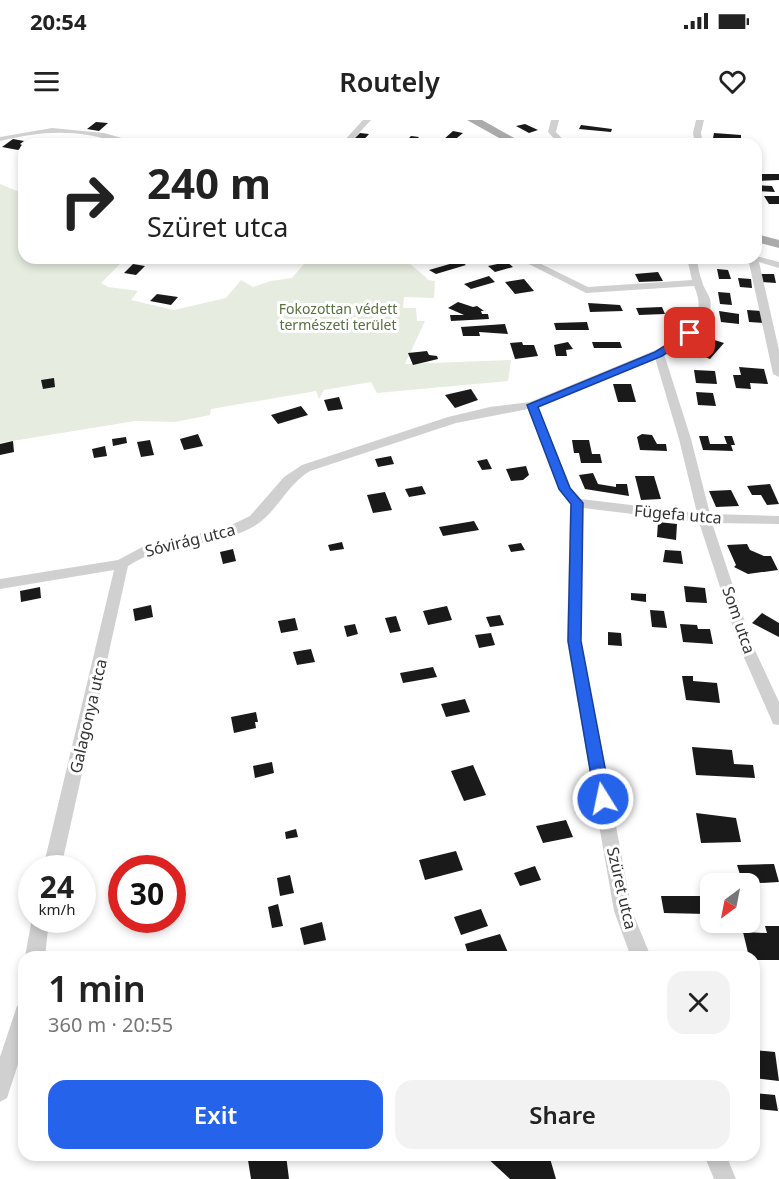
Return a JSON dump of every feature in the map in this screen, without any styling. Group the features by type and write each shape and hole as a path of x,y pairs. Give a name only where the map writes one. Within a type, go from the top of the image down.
{"main road":[{"path":"473,120 508,138"},
{"path":"762,240 779,244"}],"street":[{"path":"350,138 367,120"},
{"path":"555,120 552,132 558,138"},
{"path":"698,138 700,120"},
{"path":"0,139 33,130 52,128 106,138"},
{"path":"762,260 779,264"},
{"path":"534,264 586,290 697,283"},
{"path":"577,503 565,489 532,405 658,354 690,333 704,314 705,300 697,283 693,264"},
{"path":"754,264 779,374"},
{"name":"Som utca","path":"658,354 685,439 705,518 746,646 779,719"},
{"name":"Sóvirág utca","path":"0,584 122,564 133,555 148,548 248,524 266,509 291,476 306,468 452,420 490,411 532,405"},
{"name":"Fügefa utca","path":"577,503 705,518 779,520"},
{"name":"Szüret utca","path":"577,503 574,641 624,911 638,951"},
{"name":"Galagonya utca","path":"55,855 122,564"},
{"path":"36,951 38,933"},
{"path":"0,1091 18,1032"},
{"path":"718,1161 725,1179"}],"green space":[{"name":"Fokozottan védett természeti terület","path":"0,184 18,192 18,264 120,264 101,283 108,287 138,291 131,300 174,310 226,298 241,280 253,287 292,278 304,264 410,264 428,280 435,281 434,298 404,297 403,308 416,308 417,321 425,321 405,364 511,360 508,381 377,393 371,382 324,390 319,399 316,391 211,409 210,415 175,422 135,421 0,443"}],"building":[{"path":"96,122 108,123 99,131 87,129"},
{"path":"525,124 538,130 529,133 516,126"},
{"path":"581,125 612,129 611,132 579,129"},
{"path":"453,131 463,133 457,138 445,138"},
{"path":"360,133 369,134 365,138 355,138"},
{"path":"714,133 741,135 741,138 713,138"},
{"path":"13,139 18,140 18,150 2,147"},
{"path":"762,174 779,174 779,180 762,181"},
{"path":"762,185 772,186 775,192 762,191"},
{"path":"764,196 779,196 779,204 769,204"},
{"path":"133,264 145,266 136,275 124,273"},
{"path":"450,264 466,265 436,274 429,270"},
{"path":"509,264 513,267 495,272 488,266"},
{"path":"717,269 728,270 731,279 719,279"},
{"path":"658,272 663,281 639,282 635,274"},
{"path":"760,274 774,274 776,283 762,282"},
{"path":"489,276 495,282 471,289 464,284"},
{"path":"738,278 751,279 752,288 740,287"},
{"path":"524,279 534,291 515,294 505,282"},
{"path":"718,292 730,293 732,305 720,304"},
{"path":"157,294 178,297 171,305 150,301"},
{"path":"458,302 473,307 477,306 484,311 481,311 482,314 488,314 489,319 451,321 450,315 464,315 448,308"},
{"path":"588,303 620,305 623,311 590,312"},
{"path":"662,307 665,314 639,315 636,308"},
{"path":"747,310 762,311 764,323 749,322"},
{"path":"719,311 739,314 739,324 721,322"},
{"path":"587,322 589,330 556,330 554,323"},
{"path":"505,324 508,334 479,332 480,336 463,336 461,327"},
{"path":"705,337 724,343 710,359 692,352"},
{"path":"522,342 523,345 534,345 538,356 515,359 510,343"},
{"path":"568,342 573,349 566,350 567,356 556,356 554,345"},
{"path":"592,342 620,342 622,348 594,348"},
{"path":"427,351 429,355 437,356 438,359 413,365 408,353"},
{"path":"739,367 764,369 768,384 750,383 751,389 736,388 733,375 741,375"},
{"path":"694,370 715,371 717,384 696,383"},
{"path":"54,378 55,387 43,389 41,380"},
{"path":"613,384 631,384 636,402 618,402"},
{"path":"471,389 478,400 455,408 445,395"},
{"path":"696,392 713,393 716,406 698,405"},
{"path":"339,397 343,409 328,411 324,400"},
{"path":"301,406 308,415 278,424 271,415"},
{"path":"198,434 203,446 184,450 180,439"},
{"path":"642,434 652,435 657,444 666,444 667,451 640,450 637,437"},
{"path":"699,436 708,436 710,444 727,444 724,436 732,436 735,445 731,445 733,451 703,450"},
{"path":"126,437 127,443 113,446 112,439"},
{"path":"150,440 154,455 141,457 137,442"},
{"path":"572,440 589,440 592,454 600,454 602,463 581,463 579,453 574,453"},
{"path":"13,441 14,452 0,455 0,444"},
{"path":"105,446 107,456 94,458 92,449"},
{"path":"391,456 394,464 378,467 375,459"},
{"path":"487,459 492,469 482,470 477,461"},
{"path":"526,466 529,475 523,480 511,481 506,469"},
{"path":"593,473 598,484 616,487 616,484 627,484 629,496 585,489 579,475"},
{"path":"635,476 654,476 661,499 641,500"},
{"path":"770,484 779,504 767,505 761,495 752,495 747,486"},
{"path":"422,486 426,494 409,497 405,489"},
{"path":"731,490 739,506 716,507 709,491"},
{"path":"385,492 392,510 373,513 367,495"},
{"path":"474,521 479,530 443,536 439,527"},
{"path":"658,522 677,524 676,540 657,537"},
{"path":"342,542 344,549 330,551 328,545"},
{"path":"521,543 525,550 511,552 508,545"},
{"path":"747,544 750,550 764,556 771,556 778,570 748,574 734,567 736,565 727,545"},
{"path":"233,549 236,561 223,564 220,552"},
{"path":"665,550 681,551 683,564 663,562"},
{"path":"684,586 705,588 707,603 686,602"},
{"path":"40,587 41,598 21,602 20,591"},
{"path":"631,593 646,594 646,602 631,600"},
{"path":"151,605 153,617 135,621 133,609"},
{"path":"447,606 452,620 428,625 423,611"},
{"path":"650,610 664,611 667,628 652,627"},
{"path":"762,613 779,623 779,637 752,623"},
{"path":"500,615 504,625 490,627 486,617"},
{"path":"396,616 401,631 390,633 385,618"},
{"path":"295,618 298,630 281,633 278,621"},
{"path":"355,624 358,634 347,637 344,626"},
{"path":"680,624 697,625 698,629 710,629 713,644 683,642"},
{"path":"608,632 621,633 622,646 608,645"},
{"path":"491,633 495,645 479,648 475,635"},
{"path":"311,649 315,662 297,665 293,652"},
{"path":"433,667 437,677 403,683 400,673"},
{"path":"682,676 693,676 693,681 717,683 720,703 686,700"},
{"path":"465,699 470,712 446,717 441,704"},
{"path":"256,712 258,722 255,722 256,728 234,733 231,717"},
{"path":"692,747 732,750 734,764 753,765 755,778 696,775"},
{"path":"272,762 274,773 255,778 253,766"},
{"path":"473,765 486,795 464,801 451,771"},
{"path":"696,813 736,818 741,842 701,843"},
{"path":"566,820 573,837 543,843 536,826"},
{"path":"296,829 298,837 286,839 285,832"},
{"path":"456,851 463,870 425,880 419,860"},
{"path":"774,864 779,882 760,883 760,873 740,873 737,865"},
{"path":"535,866 541,880 520,886 514,873"},
{"path":"290,875 294,893 280,896 277,878"},
{"path":"661,896 700,896 700,914 664,913"},
{"path":"278,904 283,926 272,928 268,907"},
{"path":"481,909 488,926 461,935 454,917"},
{"path":"322,922 326,940 304,945 300,928"},
{"path":"765,926 779,926 779,960 760,960 760,951 748,951 743,933 767,933"},
{"path":"500,934 507,951 467,951 465,944"},
{"path":"760,1051 775,1052 779,1081 760,1079"},
{"path":"760,1094 775,1095 778,1111 760,1109"},
{"path":"248,1161 287,1161 289,1179 251,1179"},
{"path":"490,1161 551,1161 556,1179 510,1179"}],"route":[{"path":"603,799 574,641 577,503 565,489 532,405 658,354 672,347 690,333"}]}
